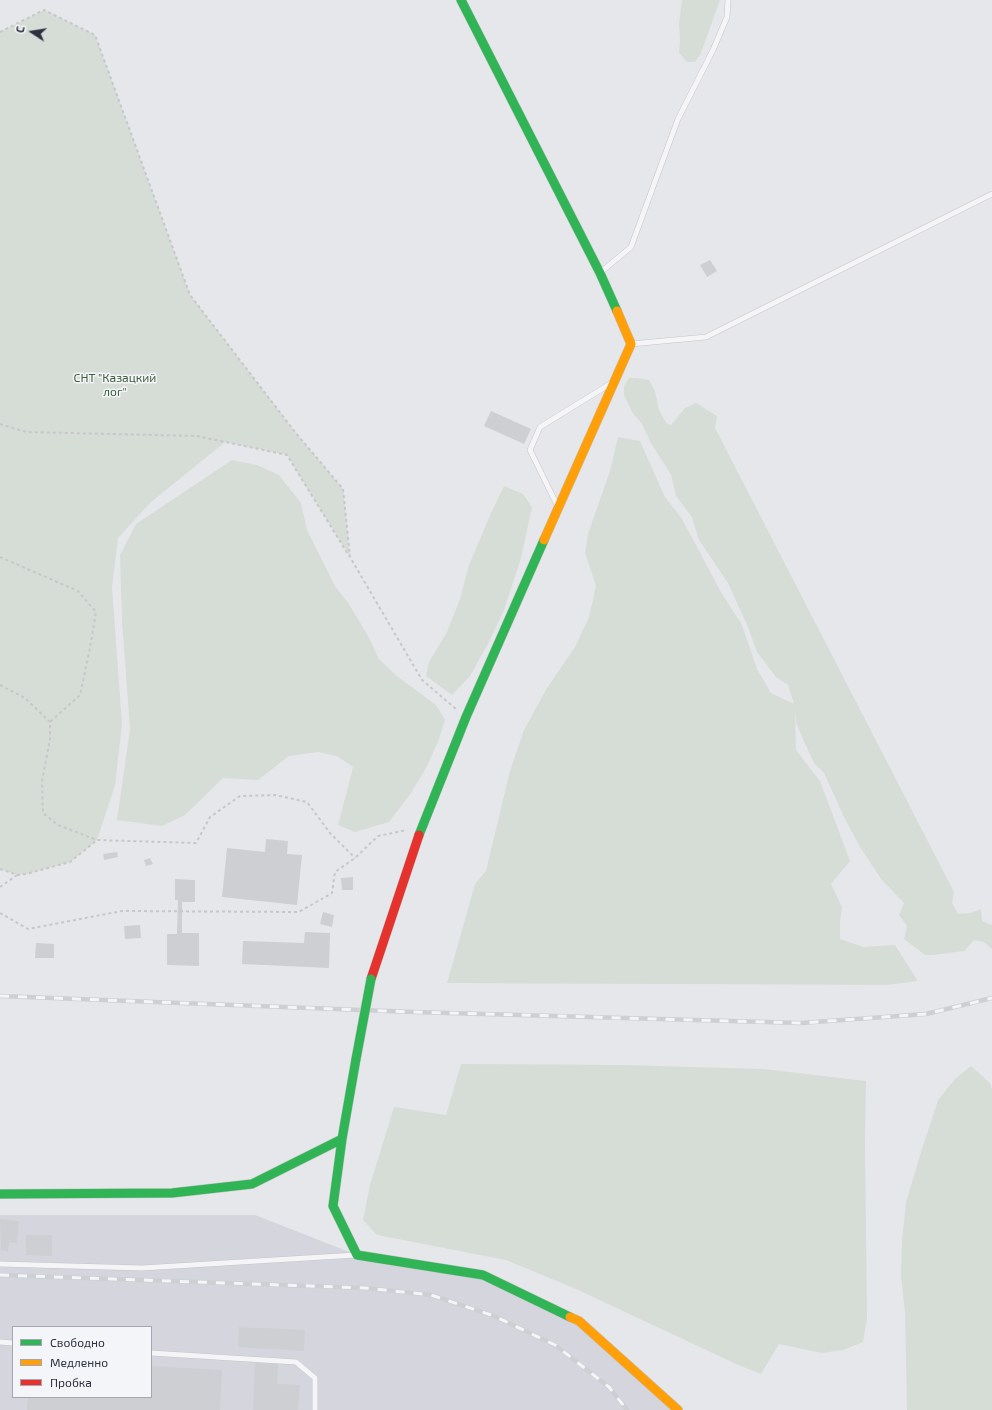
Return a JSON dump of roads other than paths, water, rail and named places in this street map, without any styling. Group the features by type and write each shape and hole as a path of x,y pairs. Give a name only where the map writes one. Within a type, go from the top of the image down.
{"street":[{"path":"461,0 600,273 631,344 466,717 422,827 371,979 342,1139 333,1206 357,1255 483,1275 579,1321 678,1410"},
{"path":"0,1194 172,1193 252,1184 342,1139"}],"lane":[{"path":"600,273 631,247 678,119 713,50 727,16 728,0"},
{"path":"631,344 706,337 992,194"},
{"path":"559,508 530,450 540,427 614,382"},
{"path":"0,1264 142,1268 357,1255"},
{"path":"0,1342 12,1343"},
{"path":"152,1352 296,1362 315,1378 315,1410"}],"railway":[{"path":"0,996 413,1012 801,1023 926,1014 992,998"},
{"path":"0,1275 366,1288 431,1295 494,1316 555,1345 609,1387 627,1410"}],"park label":[{"name":"СНТ \"Казацкий лог\"","path":"115,385"}]}
